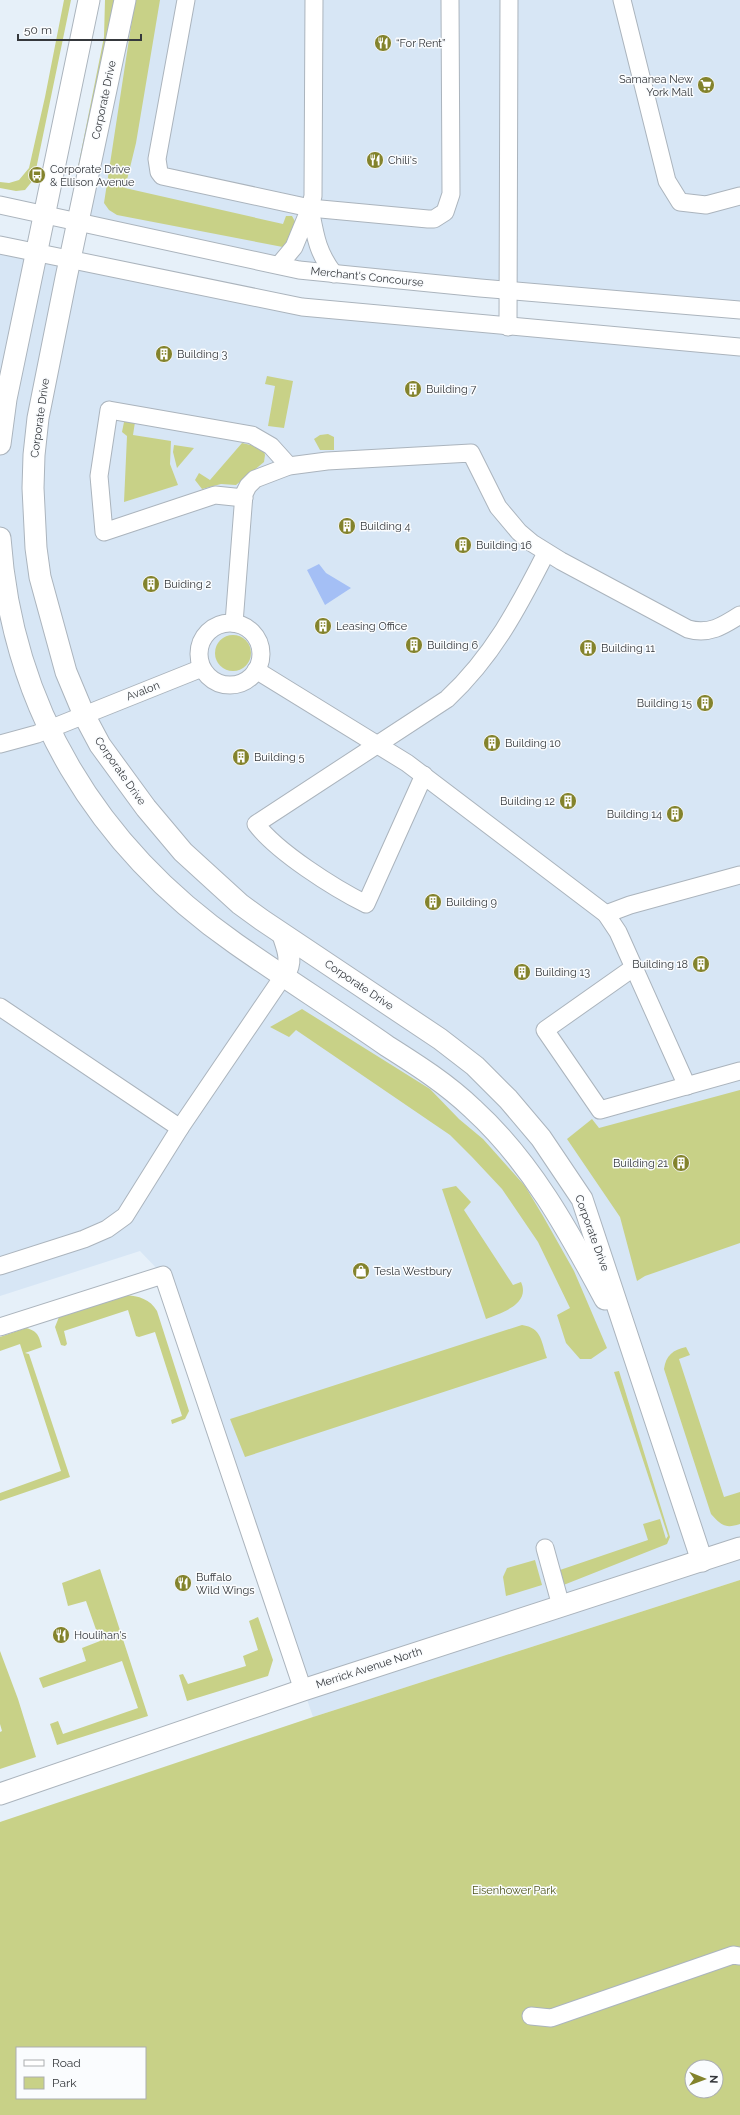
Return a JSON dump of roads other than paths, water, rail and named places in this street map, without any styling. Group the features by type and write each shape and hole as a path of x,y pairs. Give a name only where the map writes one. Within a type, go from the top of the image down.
{"main road":[{"path":"0,444 6,399 89,0"},
{"name":"Corporate Drive","path":"125,0 38,418 34,455 33,488 36,548 42,585 66,672 84,715 100,745 130,788 182,852 240,904 283,935 458,1052 493,1083 557,1159 582,1199 702,1561"},
{"name":"Corporate Drive","path":"0,538 6,599 28,677 49,728 80,784 97,809 146,868 196,914 238,945 433,1077 472,1107 490,1124 521,1162 556,1210 633,1353"},
{"path":"283,935 290,958 288,969 284,975"},
{"name":"Merrick Avenue North","path":"0,1794 303,1690 740,1548"}],"street":[{"path":"186,0 157,159 159,172 162,176 310,208 428,219 434,218 445,212 451,194 450,0"},
{"path":"279,265 294,248 310,208 313,196 314,0"},
{"path":"508,327 509,0"},
{"path":"622,0 667,181 670,186 680,202 706,205 740,196"},
{"name":"Merchant's Concourse","path":"0,205 279,265 334,274 508,291 740,310"},
{"path":"310,208 317,244 324,260 334,274"},
{"path":"0,245 302,307 740,347"},
{"path":"244,498 215,495 104,532 99,476 109,410 252,435 271,446 289,466"},
{"path":"234,623 245,490 255,479 289,466 327,461 471,453 498,507 519,532 546,552 688,629 701,631 714,629 740,615"},
{"path":"424,775 366,904 341,891 277,846 256,824 448,699 474,673 506,628 546,552"},
{"path":"234,623 246,627 256,637 259,643 260,656 256,670 245,681 230,685 217,682 202,668 199,655 200,647 205,635 216,626 234,623"},
{"name":"Avalon","path":"0,744 84,715 202,668"},
{"path":"256,670 377,744 424,775 606,914 618,932 687,1086"},
{"path":"606,914 630,905 740,875"},
{"path":"633,968 545,1030 600,1110 740,1071"},
{"path":"0,1266 84,1239 107,1229 125,1216 180,1128 284,975"},
{"path":"0,1007 180,1128"},
{"path":"0,1327 163,1275 303,1690"},
{"path":"545,1548 561,1606"},
{"path":"531,2016 551,2018 738,1954"}],"water":[{"path":"319,564 326,573 351,588 325,605 307,570"}],"place":[{"name":"“For Rent”","path":"383,43"},
{"name":"Samanea New York Mall","path":"706,85"},
{"name":"Chili's","path":"375,160"},
{"name":"Corporate Drive & Ellison Avenue","path":"37,175"},
{"name":"Building 3","path":"164,354"},
{"name":"Building 7","path":"413,389"},
{"name":"Building 4","path":"347,526"},
{"name":"Building 16","path":"463,545"},
{"name":"Buiding 2","path":"151,584"},
{"name":"Leasing Office","path":"323,626"},
{"name":"Building 6","path":"414,645"},
{"name":"Building 11","path":"588,648"},
{"name":"Building 15","path":"705,703"},
{"name":"Building 10","path":"492,743"},
{"name":"Building 5","path":"241,757"},
{"name":"Building 12","path":"568,801"},
{"name":"Building 14","path":"675,814"},
{"name":"Building 9","path":"433,902"},
{"name":"Building 18","path":"701,964"},
{"name":"Building 13","path":"522,972"},
{"name":"Building 21","path":"681,1163"},
{"name":"Tesla Westbury","path":"361,1271"},
{"name":"Buffalo Wild Wings","path":"183,1583"},
{"name":"Houlihan's","path":"61,1635"}],"park label":[{"name":"Eisenhower Park","path":"514,1890"}]}
